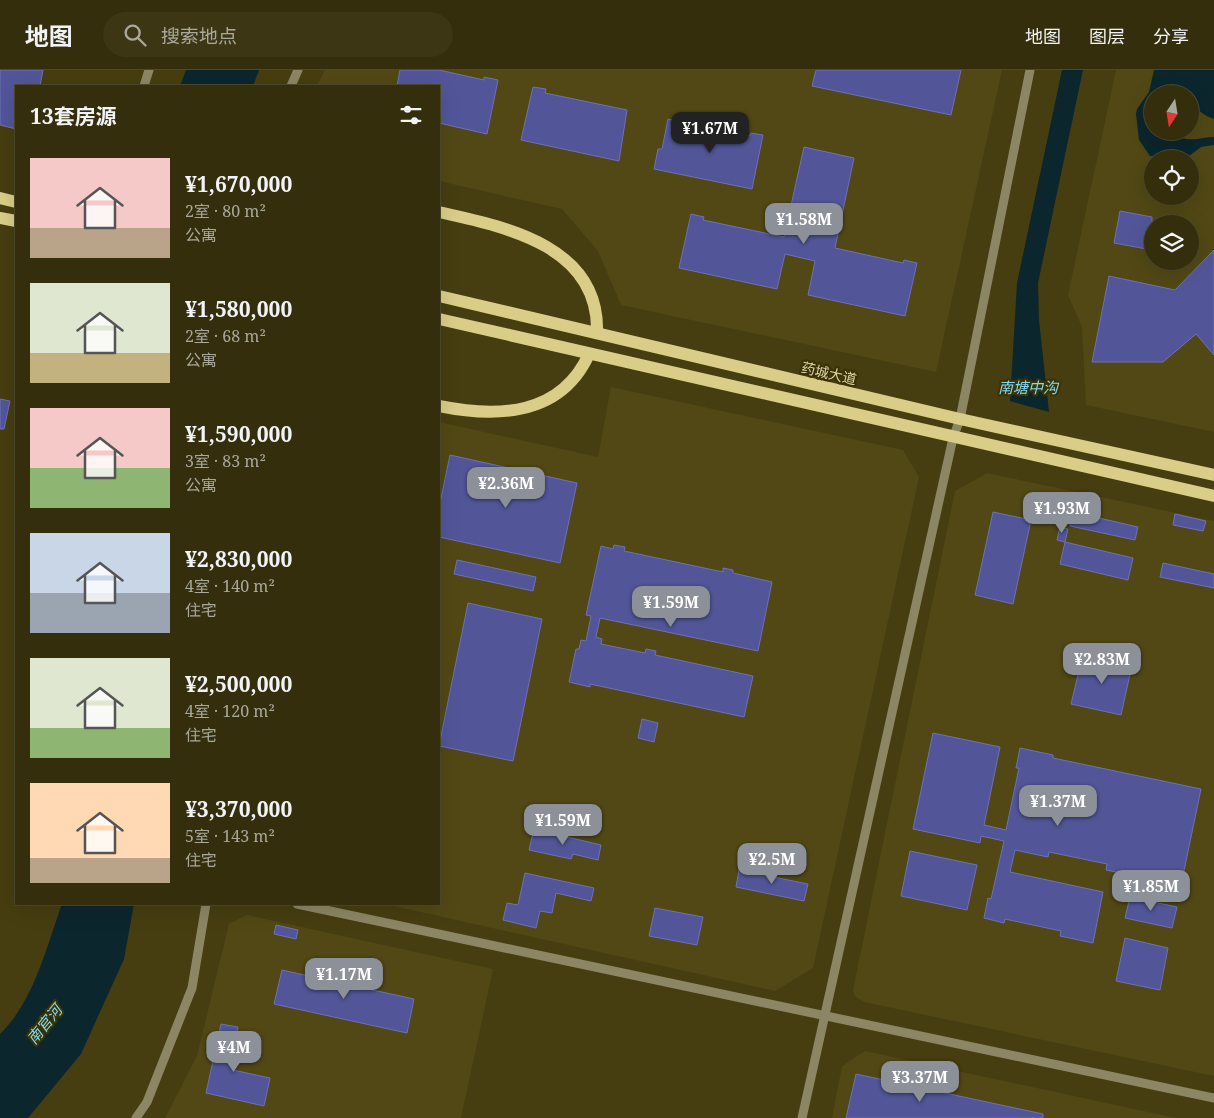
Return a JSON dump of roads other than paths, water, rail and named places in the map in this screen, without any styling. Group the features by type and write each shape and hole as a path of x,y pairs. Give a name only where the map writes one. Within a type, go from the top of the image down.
{"main road":[{"path":"0,198 15,202"},
{"path":"440,212 486,222 550,247 568,262 584,281 598,316 597,333"},
{"path":"0,218 15,221"},
{"name":"药城大道","path":"440,296 960,419 1214,475"},
{"path":"440,319 953,438 1214,496"},
{"path":"440,406 469,412 502,413 539,403 567,388 581,373 589,354"}],"street":[{"path":"144,85 149,70"},
{"path":"291,85 298,70"},
{"path":"802,1118 953,438 960,419 1030,70"},
{"path":"136,1118 147,1102 192,988 206,905"},
{"path":"302,905 1214,1098"}],"water":[{"path":"186,70 259,70 253,85 180,85"},
{"name":"南塘中沟","path":"1062,70 1083,70 1038,283 1039,320 1049,412 1010,401 1017,283"},
{"path":"1154,70 1214,70 1214,119 1199,111 1199,85 1151,85"},
{"path":"1144,99 1144,140 1199,140 1199,138 1214,137 1214,145 1201,147 1197,150 1146,150 1139,140 1137,109"},
{"name":"南官河","path":"62,905 134,905 124,959 81,1054 28,1118 0,1118 0,1034 22,1006 44,956"}]}
